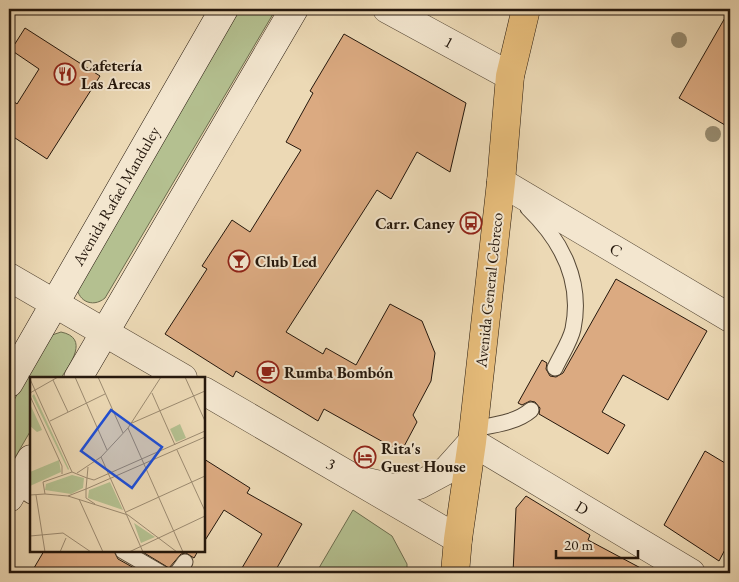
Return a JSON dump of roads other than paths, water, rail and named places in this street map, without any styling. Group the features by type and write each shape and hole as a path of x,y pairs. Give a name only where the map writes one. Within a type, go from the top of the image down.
{"main road":[{"name":"Avenida General Cebreco","path":"456,573 458,539 473,435 501,182 510,76 526,9"}],"street":[{"name":"Avenida Rafael Manduley","path":"9,383 224,9"},
{"path":"79,377 294,9"},
{"name":"1","path":"387,9 510,76"},
{"name":"C","path":"501,182 730,318"},
{"path":"9,277 181,377"},
{"name":"3","path":"205,391 458,539"},
{"path":"358,480 393,488 419,485 447,470 473,435"},
{"name":"D","path":"473,435 691,573"},
{"path":"19,493 30,462"}],"lane":[{"path":"501,182 538,218 563,251 576,293 573,330 555,368"},
{"path":"473,435 498,424 524,416 531,410"},
{"path":"125,552 161,573"}],"place":[{"name":"Cafetería Las Arecas","path":"65,74"},
{"name":"Carr. Caney","path":"471,223"},
{"name":"Club Led","path":"239,261"},
{"name":"Rumba Bombón","path":"268,372"},
{"name":"Rita's Guest House","path":"365,457"}]}
